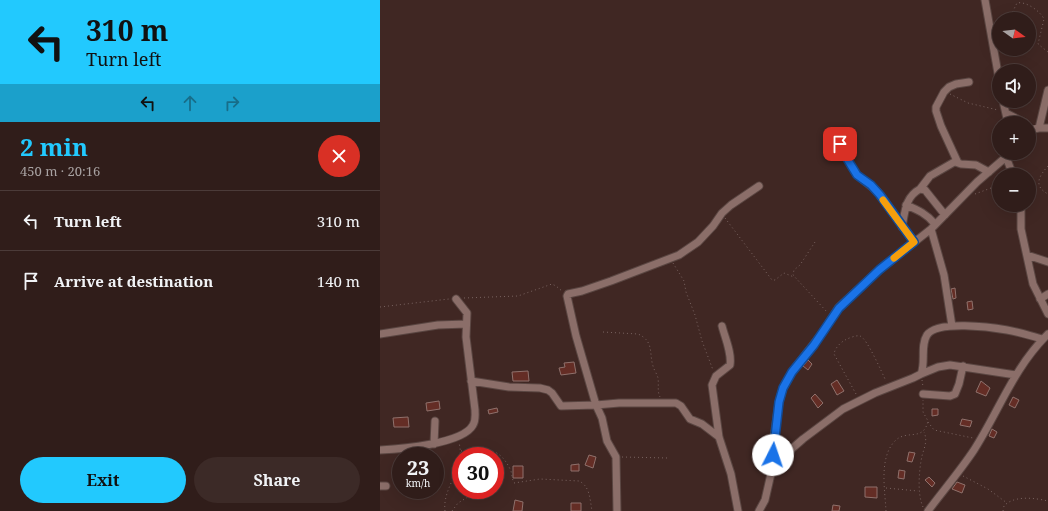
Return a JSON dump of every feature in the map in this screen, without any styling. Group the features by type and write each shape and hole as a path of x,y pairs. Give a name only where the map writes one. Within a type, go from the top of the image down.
{"street":[{"path":"985,0 996,64"},
{"path":"969,82 952,85 946,90 936,104 936,111 956,161 961,164 976,165 989,172"},
{"path":"1036,118 1048,90"},
{"path":"1005,108 1007,116"},
{"path":"1006,113 1012,116"},
{"path":"1036,128 1048,128"},
{"path":"840,144 857,175 877,192 914,242"},
{"path":"759,511 765,500 773,465 775,425 779,402 783,388 792,372 823,332 839,308 870,278 933,227 1002,160"},
{"path":"902,227 906,205 911,195 920,189 930,176 956,161"},
{"path":"617,511 616,457 607,441 602,418 596,405 576,336 567,296 568,294 611,281 680,255 698,242 713,226 722,213 731,205 759,186"},
{"path":"920,189 925,190 944,215"},
{"path":"906,205 924,213 933,227 944,275 952,326"},
{"path":"1021,212 1021,229 1033,284 1048,314"},
{"path":"1027,255 1048,262"},
{"path":"1040,300 1048,294"},
{"path":"380,450 434,444 457,437 468,431 473,426 475,420 475,410 468,352 466,324 467,313 456,299"},
{"path":"380,334 438,325 466,324"},
{"path":"722,326 731,361 730,365 716,376 712,385 719,437 730,474 738,511"},
{"path":"921,374 924,363 924,346 926,336 931,331 938,328 952,326 1008,330 1045,337"},
{"path":"926,510 958,472 980,440 1016,375 1035,347 1045,337"},
{"path":"773,465 803,439 835,415 860,400 938,367 950,365 963,366 1016,375"},
{"path":"923,394 950,396 955,394 963,366"},
{"path":"471,381 509,387 540,388 548,390 552,393 561,406 619,403 676,403 681,406 690,419 702,424 719,437"},
{"path":"434,444 435,421"}],"path":[{"path":"1012,12 1017,3 1021,2 1027,4 1042,16 1044,19 1038,44 1048,52"},
{"path":"946,90 954,97 968,103 1006,113"},
{"path":"1048,166 1041,175 1039,186 1040,189 1048,194"},
{"path":"963,197 992,187"},
{"path":"722,213 772,280 775,280 784,273 794,277 832,317"},
{"path":"794,277 794,270 800,265 815,242"},
{"path":"669,258 684,281 686,292 695,315 702,341 716,376"},
{"path":"380,307 456,299 518,296 552,284 559,288 567,296"},
{"path":"603,332 638,334 643,336 648,341 653,366 658,378 658,393 662,403"},
{"path":"860,400 834,354 837,347 848,339 857,336 862,337 868,345 889,387"},
{"path":"921,374 923,394 922,412 934,430 980,440"},
{"path":"926,510 920,502 919,491 922,458 927,440 924,432 928,421"},
{"path":"886,511 884,465 890,448 899,438 924,432"},
{"path":"457,437 460,447"},
{"path":"617,463 622,456 668,458"},
{"path":"504,462 511,472 514,483 540,479 579,481 584,483 587,488 592,511"},
{"path":"958,472 988,488 1007,502"},
{"path":"445,511 446,495 452,482"},
{"path":"885,488 919,491"},
{"path":"1003,511 1007,502 1022,498 1048,501"},
{"path":"452,511 458,503 465,499"}],"building":[{"path":"955,288 956,298 953,299 951,289"},
{"path":"972,301 973,309 968,310 967,302"},
{"path":"808,360 812,364 808,370 803,366"},
{"path":"574,362 576,373 561,375 559,368 565,367 564,363"},
{"path":"528,371 529,381 513,381 512,372"},
{"path":"837,380 844,391 837,395 831,384"},
{"path":"981,381 990,388 986,396 976,392"},
{"path":"815,394 823,403 818,408 811,398"},
{"path":"1013,397 1019,400 1015,408 1009,405"},
{"path":"439,401 440,409 427,411 426,403"},
{"path":"497,408 498,412 489,414 488,410"},
{"path":"932,409 938,409 938,415 932,416"},
{"path":"408,417 409,427 394,427 393,418"},
{"path":"962,419 972,421 970,427 960,425"},
{"path":"992,429 997,432 994,438 989,436"},
{"path":"909,452 915,453 912,462 907,461"},
{"path":"589,455 596,457 593,468 585,465"},
{"path":"579,464 579,471 571,471 571,465"},
{"path":"513,466 523,466 523,478 513,478"},
{"path":"899,470 905,471 904,479 898,478"},
{"path":"929,477 935,483 932,487 925,480"},
{"path":"957,482 965,485 962,493 952,489"},
{"path":"865,487 877,487 877,498 865,497"},
{"path":"515,500 523,502 522,511 513,511"},
{"path":"571,503 581,503 581,511 571,511"},
{"path":"833,505 840,506 839,511 832,511"}],"slow traffic":[{"path":"883,200 914,242 894,258"}],"route":[{"path":"773,455 775,425 779,402 783,388 792,372 814,345 839,308 879,270 914,242 880,195 871,185 857,175 850,165 840,144"}]}
